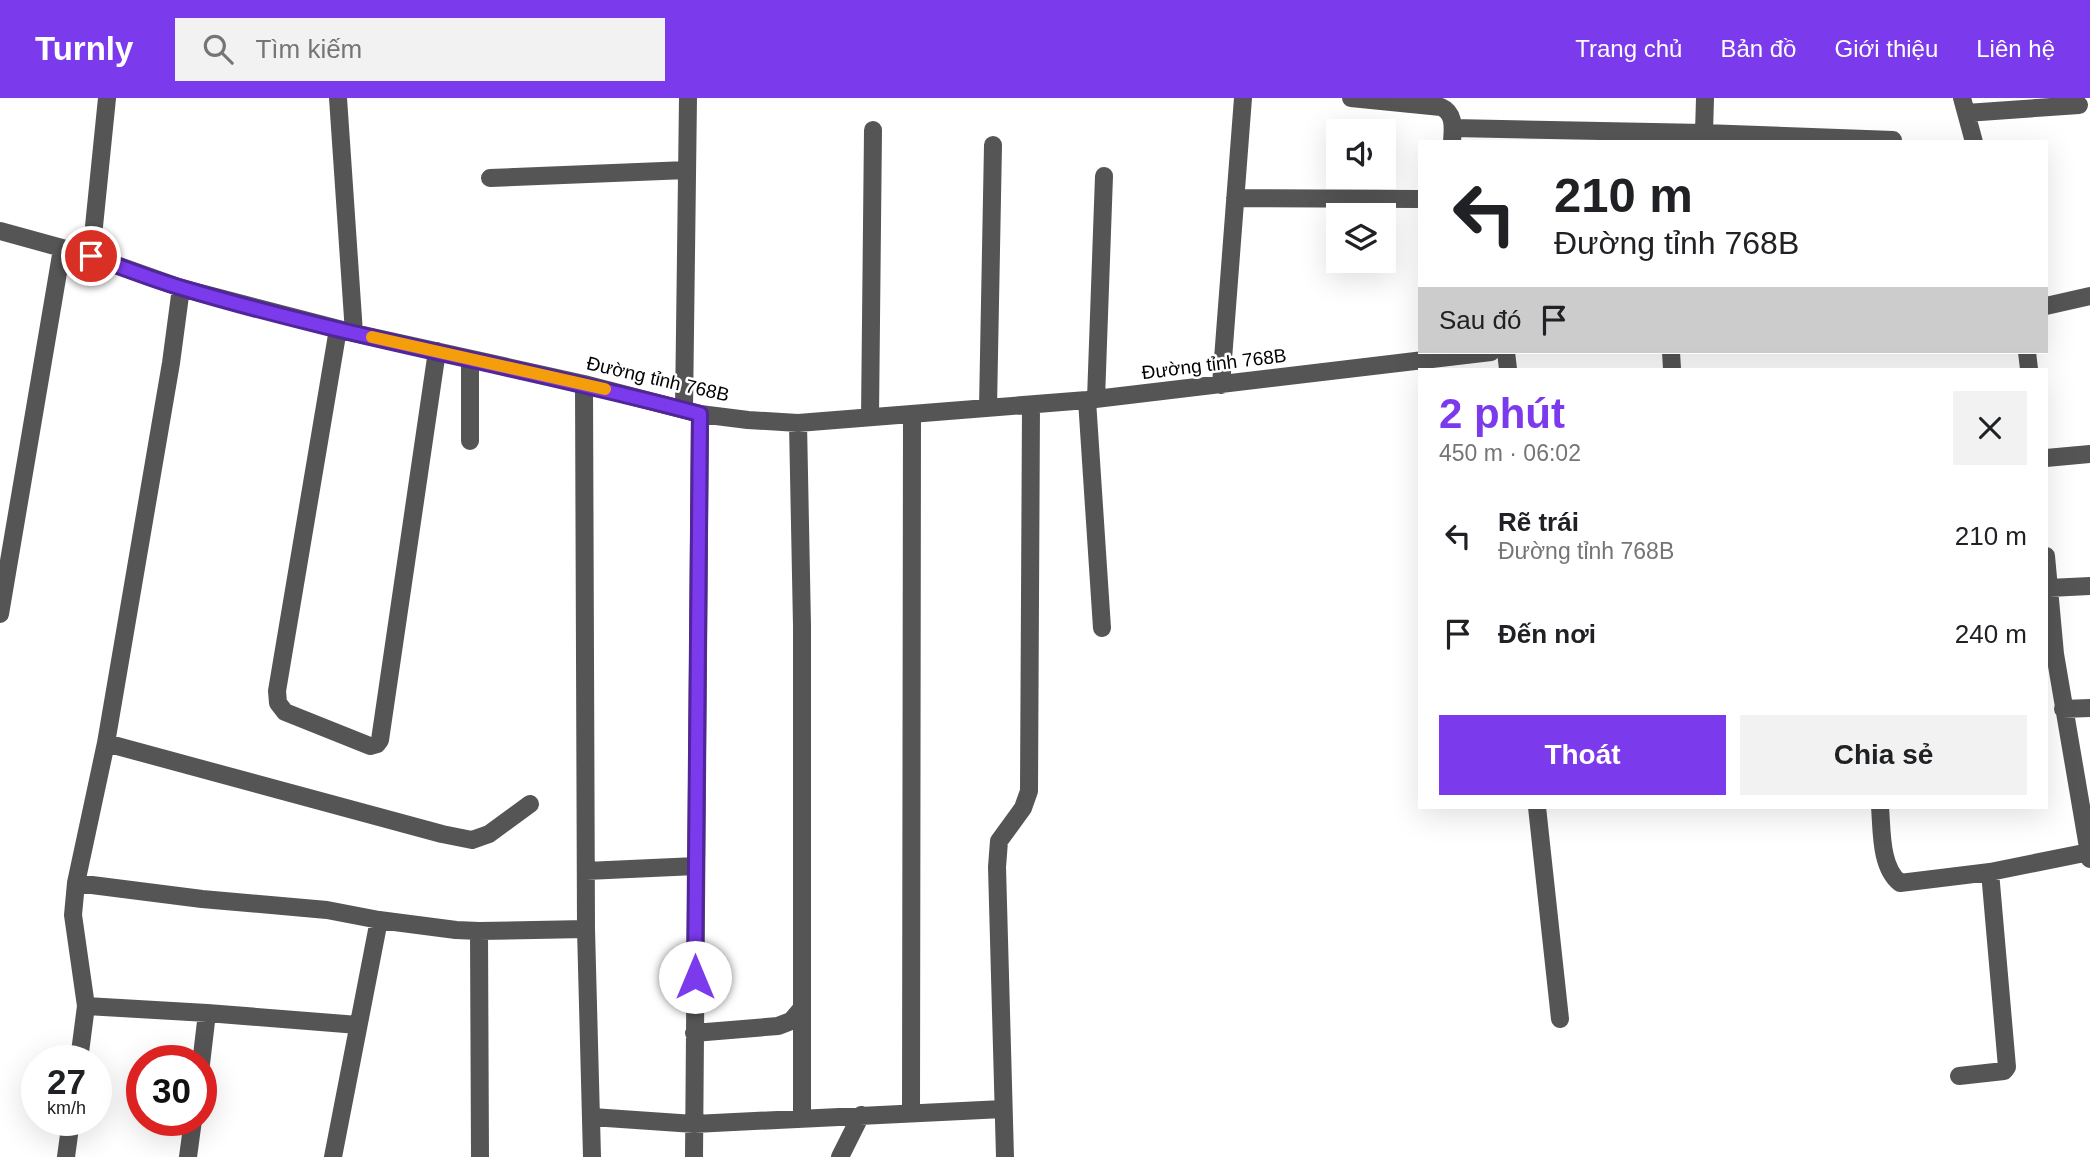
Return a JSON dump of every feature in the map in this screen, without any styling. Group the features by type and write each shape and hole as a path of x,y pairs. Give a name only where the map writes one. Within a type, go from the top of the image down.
{"street":[{"path":"91,256 107,98"},
{"path":"338,98 346,331 277,691 278,703 285,712 370,746 380,740 437,351"},
{"path":"688,98 696,866 694,1157"},
{"path":"1221,385 1244,98"},
{"path":"1351,98 1447,109 1452,135 1704,132 1894,140"},
{"path":"1704,132 1705,98"},
{"path":"1973,140 1964,106 2079,105"},
{"path":"870,417 873,130"},
{"path":"988,408 993,145"},
{"path":"490,178 687,170"},
{"path":"1102,628 1091,400 1104,176"},
{"path":"1235,198 1418,199"},
{"name":"Đường tỉnh 768B","path":"0,231 91,256 181,288 346,331 584,384 692,412 748,420 798,423 1091,400 1475,354"},
{"path":"0,614 62,248"},
{"path":"81,1045 86,1006 73,915 76,883 106,743 172,363 181,288"},
{"path":"2048,306 2090,296"},
{"path":"470,359 470,441"},
{"path":"584,384 586,929 592,1157"},
{"path":"1004,1157 997,867 999,841 1023,808 1029,791 1031,405"},
{"path":"911,1113 912,414"},
{"path":"798,423 802,625 802,1119"},
{"path":"2048,458 2090,454"},
{"path":"1880,809 1884,846 1891,873 1900,883 2089,856 2084,794 2050,655 2048,577"},
{"path":"2049,588 2090,586"},
{"path":"2063,709 2090,708"},
{"path":"106,743 472,841 489,834 530,804"},
{"path":"1537,809 1559,1019"},
{"path":"586,870 696,866"},
{"path":"1959,1076 2004,1071 2007,1068 1990,872"},
{"path":"76,883 202,900 327,910 379,920 480,931 586,929"},
{"path":"333,1157 379,920"},
{"path":"480,931 480,1157"},
{"path":"86,1006 358,1025"},
{"path":"694,1033 778,1026 791,1021 802,1008"},
{"path":"203,1045 207,1013"},
{"path":"592,1117 694,1125 1003,1109"},
{"path":"840,1157 861,1115"},
{"path":"66,1157 69,1136"},
{"path":"188,1157 191,1136"}],"slow traffic":[{"path":"372,337 605,389"}],"route":[{"path":"91,256 181,288 354,333 584,384 700,414 695,977"}]}
